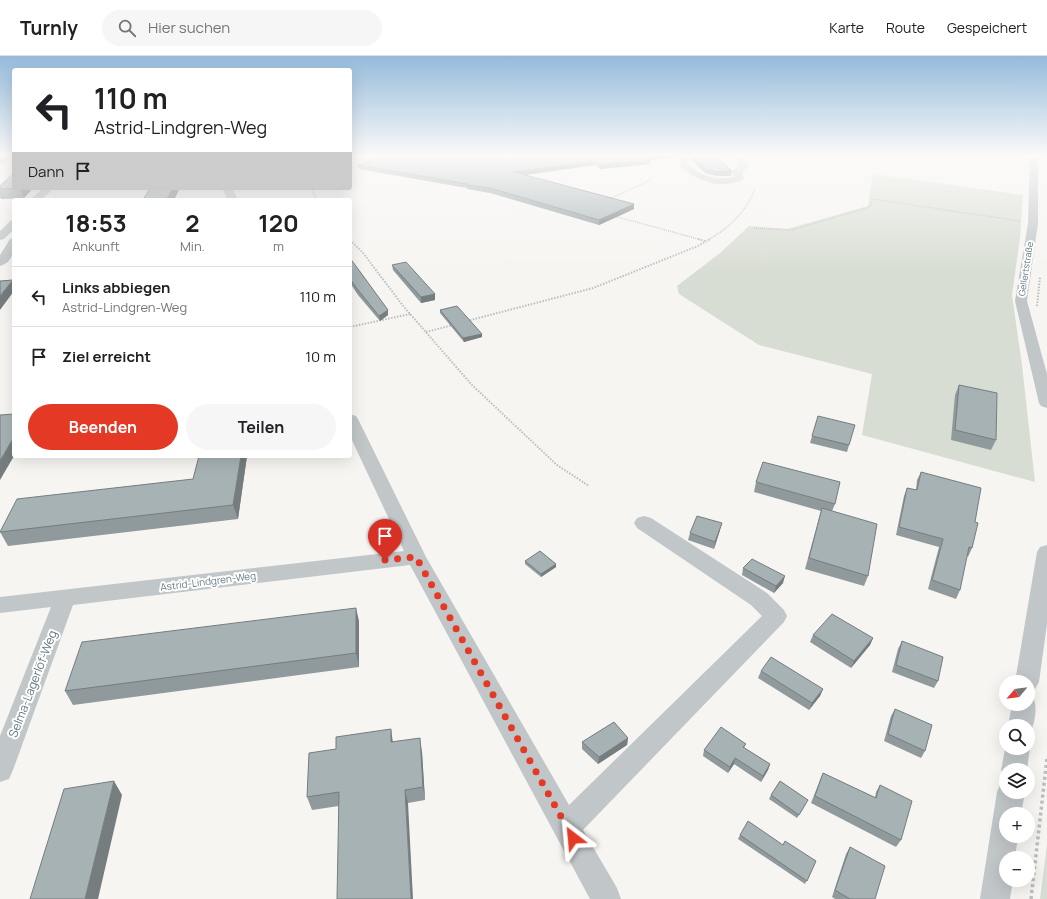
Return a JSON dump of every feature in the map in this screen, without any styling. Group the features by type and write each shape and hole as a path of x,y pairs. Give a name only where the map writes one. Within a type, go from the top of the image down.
{"street":[{"name":"Gellertstraße","path":"1037,194 1021,301 1047,404"},
{"path":"0,237 12,225"},
{"path":"0,262 12,245"},
{"path":"352,423 416,557 567,826 606,899"},
{"path":"567,826 776,616 760,599 644,523"},
{"path":"1028,675 1047,552"},
{"name":"Astrid-Lindgren-Weg","path":"0,606 416,557"},
{"name":"Selma-Lagerlöf-Weg","path":"0,770 65,598"},
{"path":"995,899 1003,843"}],"path":[{"path":"607,200 619,194"},
{"path":"464,321 593,288 698,246 719,234 733,223 753,194"},
{"path":"754,228 791,230 870,207 872,199 1033,223"},
{"path":"609,215 705,241"},
{"path":"352,242 363,253 410,314 478,390 557,465 589,486"},
{"path":"352,327 410,314"},
{"path":"426,332 456,324"},
{"path":"1031,899 1047,758"}],"shaded area":[{"path":"870,194 1023,195 1020,238 1012,295 1022,365 1035,482 862,435 872,374 759,345 679,294 677,286 720,253 749,226 787,229 868,206"},
{"path":"1047,844 1047,899 1040,899"}],"building":[{"path":"146,194 169,194 167,198 144,198"},
{"path":"512,194 598,194 634,204 599,220"},
{"path":"352,261 388,310 379,316 352,282"},
{"path":"406,262 435,294 421,297 392,265"},
{"path":"12,280 0,296 0,281"},
{"path":"457,306 482,334 463,338 440,310"},
{"path":"959,385 997,393 996,440 955,430"},
{"path":"12,414 12,440 0,461 0,415"},
{"path":"818,416 855,425 849,445 812,436"},
{"path":"198,458 241,458 233,505 0,532 17,499 193,479"},
{"path":"763,462 840,482 835,504 756,482"},
{"path":"921,472 981,488 975,522 978,523 972,548 969,547 960,590 932,580 943,539 899,527 907,488 917,490"},
{"path":"822,508 877,524 868,576 809,558"},
{"path":"697,516 722,523 715,542 690,533"},
{"path":"540,551 556,564 541,574 525,561"},
{"path":"752,559 785,576 776,586 743,568"},
{"path":"356,608 356,653 65,691 82,642"},
{"path":"832,614 873,638 854,661 813,635"},
{"path":"902,641 943,657 938,681 896,665"},
{"path":"771,657 823,689 812,703 761,671"},
{"path":"895,709 932,725 925,751 888,734"},
{"path":"614,722 628,738 599,757 582,742"},
{"path":"721,727 746,744 743,747 770,764 763,776 735,758 730,767 704,750"},
{"path":"391,729 391,742 420,738 423,787 405,790 411,899 337,899 339,792 307,797 309,753 336,749 336,737"},
{"path":"823,773 876,798 880,785 912,801 901,840 815,796"},
{"path":"114,781 85,899 30,899 64,789"},
{"path":"780,781 808,800 799,815 771,795"},
{"path":"748,821 783,845 785,841 816,861 807,881 740,835"},
{"path":"850,847 885,866 875,899 850,899 835,890"}],"route":[{"path":"385,560 416,557 573,838"}]}
